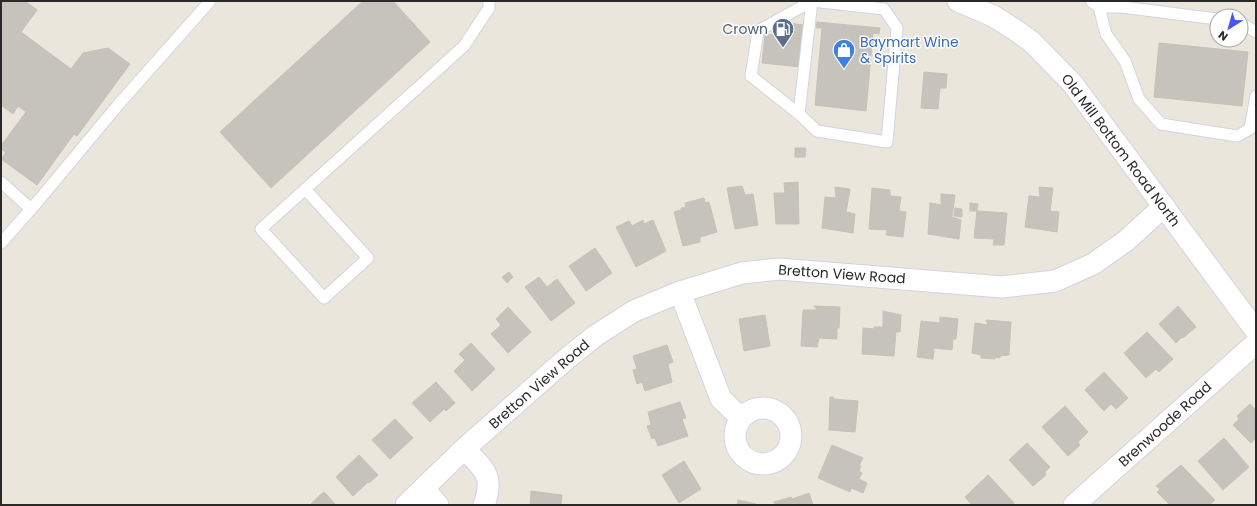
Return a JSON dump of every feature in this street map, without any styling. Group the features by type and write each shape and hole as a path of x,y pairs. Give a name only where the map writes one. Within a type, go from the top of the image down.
{"street":[{"name":"Old Mill Bottom Road North","path":"958,1 998,19 1032,42 1072,83 1256,331"},
{"name":"Bretton View Road","path":"406,505 464,449 564,361 595,336 634,311 680,292 742,274 779,269 1002,287 1054,281 1093,264 1127,240 1164,206"},
{"path":"680,292 721,399 741,418"},
{"name":"Brenwoode Road","path":"1074,505 1256,343"},
{"path":"464,449 485,470 489,484 488,494 484,505"},
{"path":"424,489 438,505"}],"lane":[{"path":"1,243 210,1"},
{"path":"305,189 368,258 324,298 261,229 305,189 464,46 489,8 489,1"},
{"path":"800,114 812,1"},
{"path":"812,1 850,3 884,9 897,28 887,142 817,131 800,114 751,76 758,31 812,1"},
{"path":"1209,18 1095,4 1106,34 1125,62 1139,99 1161,124 1238,136 1250,129 1256,96"},
{"path":"1,182 31,209"}],"building":[{"path":"1,1 25,1 37,10 21,32 71,69 83,53 108,48 130,64 77,136 74,134 37,185 1,159 6,152 1,149 1,141 3,143 26,112 18,106 13,114 1,105"},
{"path":"363,1 393,1 430,42 271,188 220,132"},
{"name":"Baymart Wine & Spirits","path":"817,22 880,28 879,34 873,33 866,111 815,105 822,28 816,28"},
{"name":"Crown","path":"787,23 804,25 800,67 762,63 765,34 786,36"},
{"path":"1159,43 1248,52 1242,106 1154,97"},
{"path":"924,72 947,74 946,88 940,88 938,109 921,108"},
{"path":"795,148 806,148 805,157 795,157"},
{"path":"798,182 799,224 776,224 774,193 785,193 784,183"},
{"path":"742,186 745,195 753,194 758,225 735,229 727,188"},
{"path":"835,187 850,189 846,212 855,214 853,233 822,228 825,197 836,198"},
{"path":"1039,187 1053,188 1050,211 1059,212 1057,232 1025,227 1029,196 1040,197"},
{"path":"872,188 890,190 890,196 901,197 899,211 906,212 903,237 886,235 887,230 869,229"},
{"path":"941,194 955,195 952,217 961,220 959,239 928,234 930,203 941,205"},
{"path":"704,198 705,203 709,202 717,232 700,237 700,242 683,246 674,212 686,207 685,203"},
{"path":"970,203 978,204 977,211 970,211"},
{"path":"955,208 962,209 962,217 954,216"},
{"path":"977,211 1007,213 1004,245 993,245 994,239 974,238"},
{"path":"643,220 644,224 653,220 666,251 636,267 616,227 629,221 632,226"},
{"path":"595,248 612,273 586,291 569,266"},
{"path":"509,272 513,277 507,283 502,277"},
{"path":"539,277 547,287 557,279 575,303 551,321 525,287"},
{"path":"814,306 840,307 837,339 819,338 817,347 801,346 803,310 817,310"},
{"path":"1178,306 1196,327 1176,343 1159,324"},
{"path":"508,307 531,332 508,353 491,334 501,325 496,319"},
{"path":"883,311 901,315 900,332 896,332 894,356 862,354 863,328 874,329 874,327 883,327"},
{"path":"765,315 770,346 744,351 739,319"},
{"path":"940,317 958,319 956,339 953,339 952,350 934,348 933,359 917,357 921,321 940,323"},
{"path":"986,320 1011,322 1009,355 1000,356 1000,358 995,357 995,359 981,358 981,355 972,353 975,323 988,325"},
{"path":"1147,332 1173,359 1159,372 1156,369 1146,378 1124,353"},
{"path":"471,343 495,369 472,391 454,371 465,360 459,354"},
{"path":"667,345 673,362 668,364 672,382 645,391 642,382 637,384 633,370 637,369 633,356"},
{"path":"1104,372 1128,398 1116,409 1111,404 1104,411 1085,390"},
{"path":"436,382 455,403 446,411 444,409 430,422 412,403"},
{"path":"830,397 833,397 833,399 858,401 855,432 829,430"},
{"path":"680,402 686,418 682,419 688,436 658,446 655,438 652,439 647,426 651,425 648,412"},
{"path":"1250,404 1256,410 1256,438 1251,443 1233,425 1239,419 1237,416"},
{"path":"1065,406 1088,432 1078,442 1080,445 1068,456 1042,427"},
{"path":"395,419 413,438 390,459 372,440"},
{"path":"1224,438 1249,467 1223,490 1198,461"},
{"path":"1027,443 1050,467 1045,472 1046,475 1033,486 1009,460"},
{"path":"832,445 863,458 859,466 861,466 859,471 862,473 859,479 867,483 863,493 851,488 850,492 818,478"},
{"path":"359,455 378,475 353,496 336,477"},
{"path":"684,461 701,489 679,503 662,475"},
{"path":"1181,465 1215,500 1209,505 1170,505 1157,492 1160,489 1156,486"},
{"path":"988,475 1014,503 1012,505 972,505 965,497"},
{"path":"531,491 562,495 561,505 530,505"},
{"path":"324,492 336,505 310,505 319,496"},
{"path":"809,493 813,505 775,505 774,502 791,497 792,499"},
{"path":"738,500 756,504 737,505"}],"place":[{"name":"Crown","path":"783,48"},
{"name":"Baymart Wine & Spirits","path":"844,70"}]}
